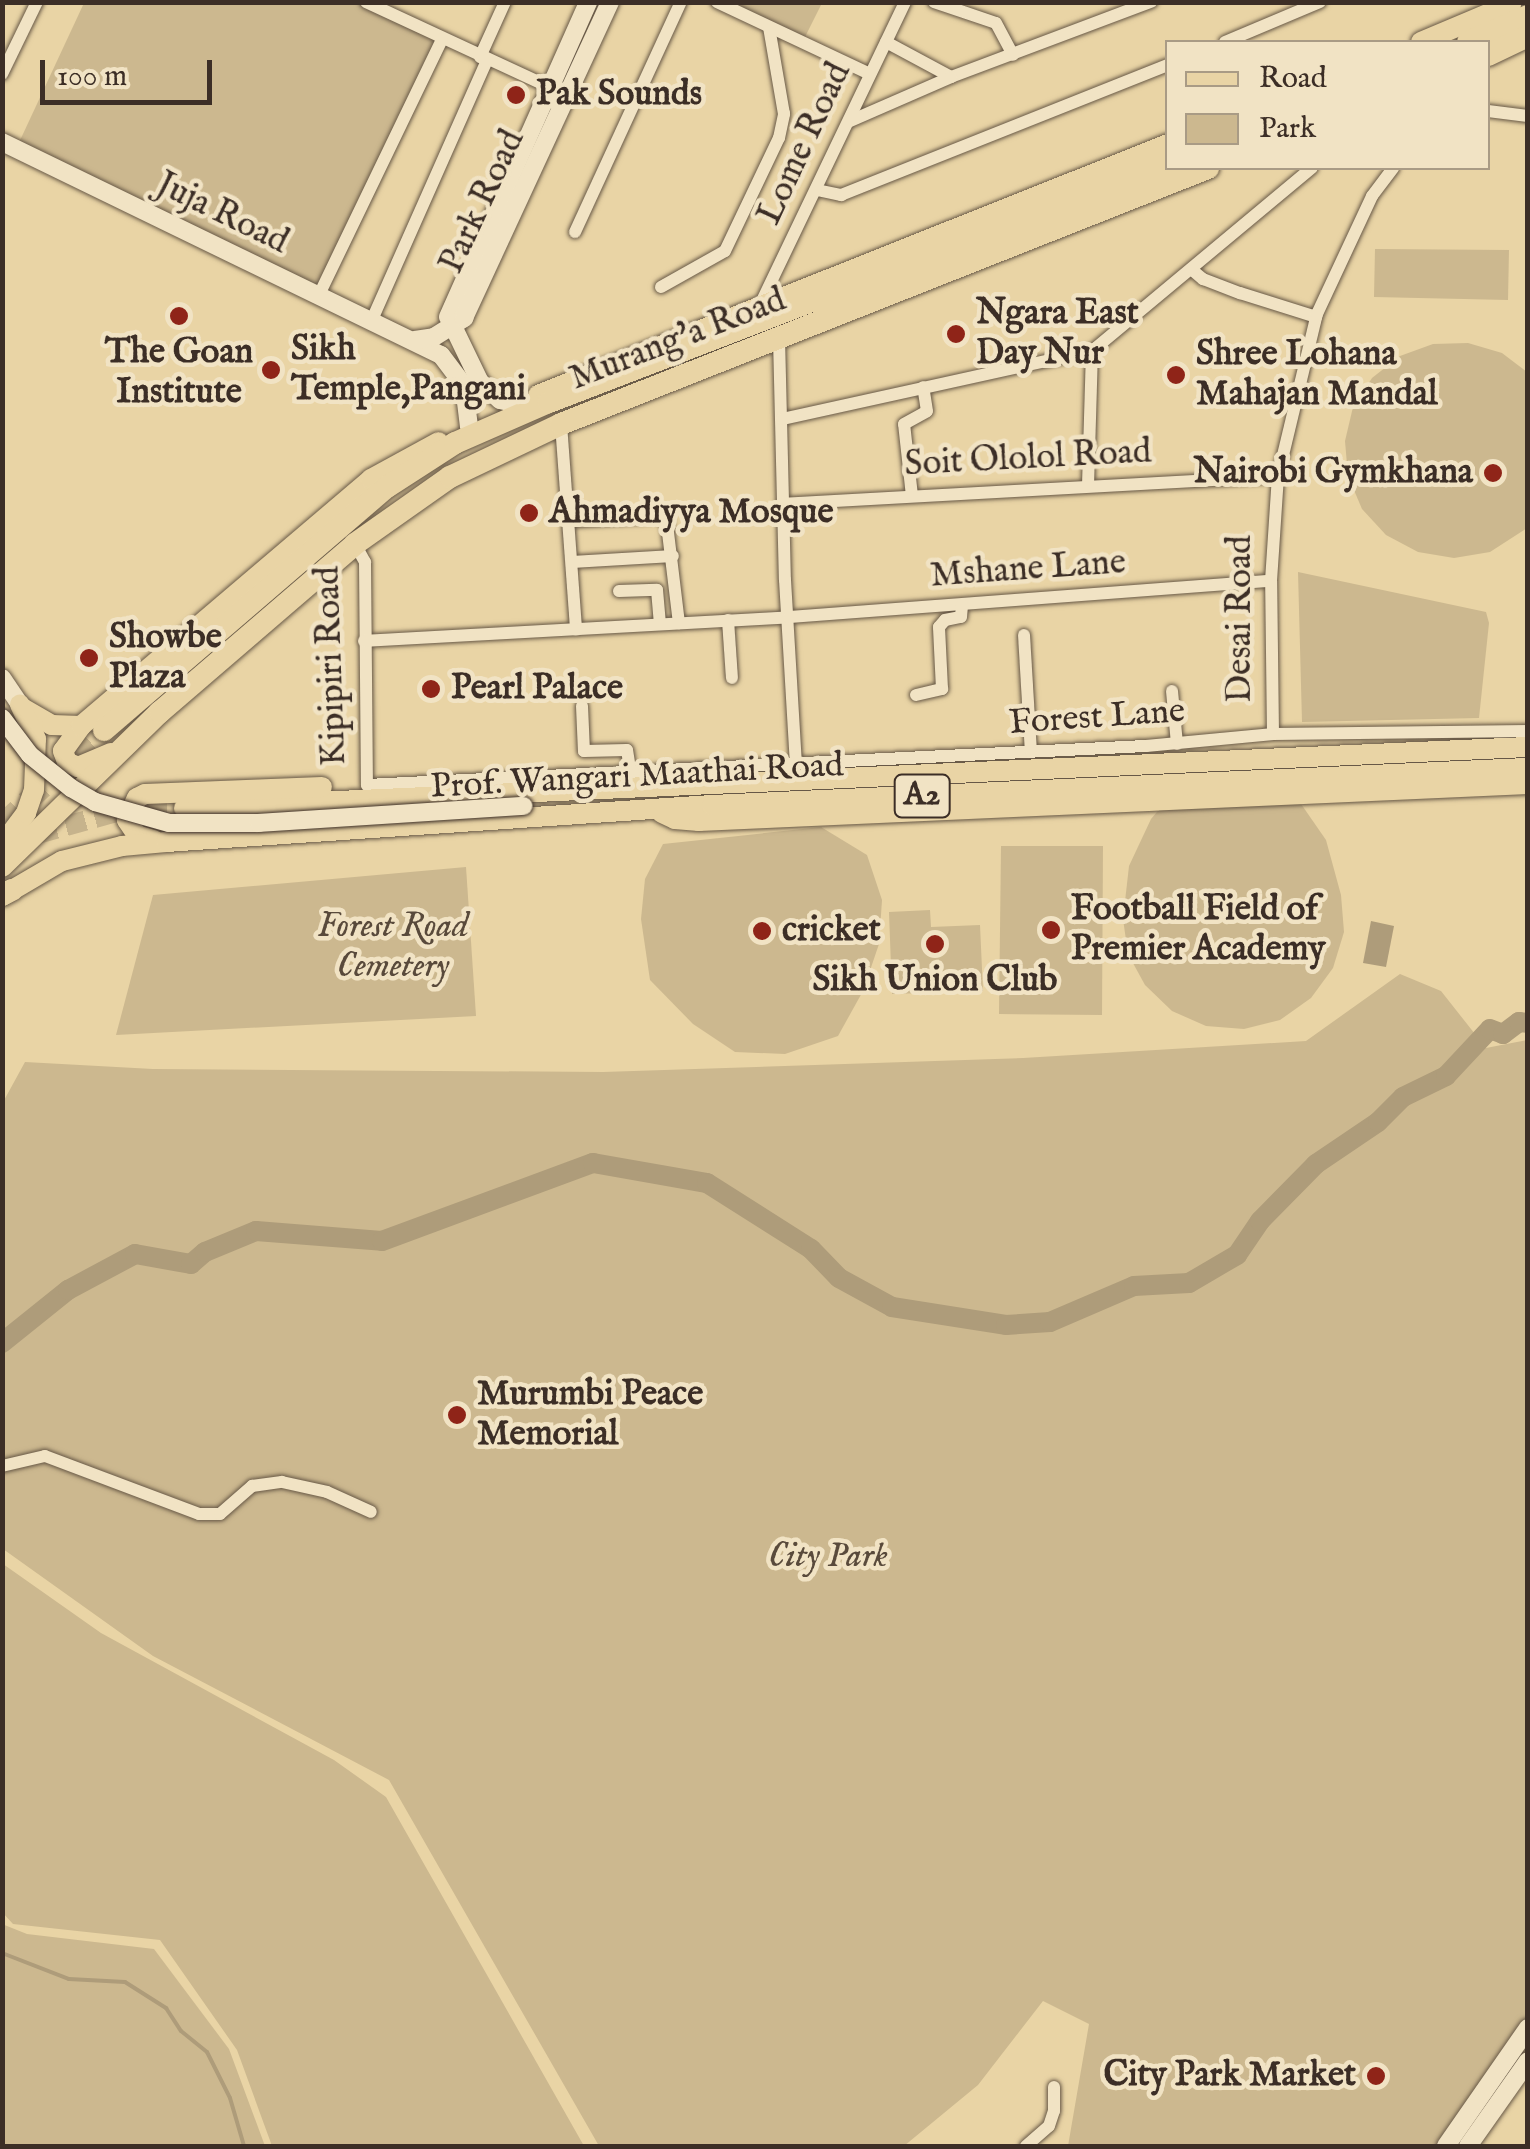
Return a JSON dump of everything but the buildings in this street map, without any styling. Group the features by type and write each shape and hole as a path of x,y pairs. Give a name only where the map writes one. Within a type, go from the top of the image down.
{"highway":[{"path":"1471,40 1516,6"},
{"path":"1490,54 1528,36"},
{"name":"Murang'a Road","path":"93,728 445,444 1165,165"},
{"name":"Murang'a Road","path":"2,866 121,748 355,544 450,477 560,424 1203,170"}],"main road":[{"name":"Park Road","path":"517,404 500,400 480,382 450,322 588,2"},
{"name":"Park Road","path":"450,322 464,318 610,2"},
{"path":"1426,40 1516,6"},
{"name":"Juja Road","path":"2,142 318,297 415,340 449,361 458,374 470,411 469,427"},
{"name":"Murang'a Road","path":"445,444 469,427 517,404 1165,145"},
{"path":"392,330 426,329 450,322"},
{"path":"415,340 450,322"},
{"name":"Prof. Wangari Maathai Road","path":"2,678 11,712 30,755 70,788 95,802 169,823 259,823 522,806"},
{"path":"11,712 52,725 93,728"},
{"path":"2,846 26,814 34,790 36,738 11,712"},
{"path":"93,728 65,744 64,757 72,766 86,766 121,748"},
{"name":"Prof. Wangari Maathai Road","path":"184,808 856,780 1278,755 1528,747"},
{"name":"Prof. Wangari Maathai Road","path":"6,894 62,861 122,846 166,842 654,808 1528,768"},
{"path":"522,806 712,783"},
{"path":"654,808 675,819 700,821 1528,784"},
{"path":"166,842 137,835 131,829 127,820 138,798 158,792 367,786"},
{"path":"522,806 620,810"},
{"path":"1446,2146 1528,2028"},
{"path":"1468,2146 1528,2061"}],"street":[{"path":"2,74 37,2"},
{"path":"366,2 549,87"},
{"path":"371,322 505,2"},
{"path":"576,232 681,2"},
{"path":"717,2 870,74"},
{"name":"Lome Road","path":"757,310 818,190 905,2"},
{"path":"934,2 966,16 984,10 1002,30 1013,56"},
{"path":"850,121 1151,2"},
{"path":"1230,40 1320,2"},
{"path":"661,287 725,251 779,138 784,114 769,27"},
{"path":"318,297 442,39"},
{"path":"886,42 951,78"},
{"path":"818,190 841,196 1165,66"},
{"path":"1490,111 1528,116"},
{"path":"782,419 1092,351 1310,170"},
{"name":"Desai Road","path":"1272,734 1271,581 1278,476 1316,317 1372,196 1392,170"},
{"path":"1190,269 1204,280 1240,294 1316,317"},
{"path":"779,338 782,504 796,763"},
{"path":"1088,485 1092,351"},
{"path":"912,496 904,424 926,411 924,387"},
{"path":"560,424 576,628"},
{"name":"Soit Ololol Road","path":"782,504 1278,476"},
{"path":"569,521 666,516 679,623"},
{"name":"Kipipiri Road","path":"355,544 365,562 367,786"},
{"path":"572,562 672,556"},
{"name":"Mshane Lane","path":"364,641 789,618 1271,581"},
{"path":"619,591 657,590 660,624"},
{"path":"916,696 942,689 939,627 945,620 961,617 962,606"},
{"path":"728,620 732,678"},
{"path":"1024,635 1031,752"},
{"path":"1172,691 1176,744"},
{"path":"582,706 585,772"},
{"name":"Forest Lane","path":"670,769 1176,744 1272,734 1528,730"},
{"path":"584,751 627,750 630,770"},
{"name":"Prof. Wangari Maathai Road","path":"367,786 670,769"},
{"path":"2,1466 45,1456 199,1514 220,1514 252,1486 282,1482 327,1492 371,1512"},
{"path":"1026,2146 1042,2135 1054,2111 1054,2088"}],"green space":[{"path":"84,3 365,3 442,39 318,297 16,149"},
{"path":"732,3 822,3 805,37"},
{"path":"1375,249 1509,250 1508,300 1374,297"},
{"path":"1468,343 1502,353 1527,372 1527,528 1490,552 1454,558 1418,552 1386,535 1362,509 1348,476 1345,441 1353,407 1372,378 1400,356 1433,344"},
{"path":"1298,572 1486,612 1489,623 1479,718 1302,722"},
{"path":"1299,801 1326,840 1341,895 1344,932 1333,968 1311,998 1280,1020 1244,1029 1206,1026 1172,1011 1145,985 1128,954 1123,919 1129,866 1151,819 1162,806"},
{"name":"cricket","path":"821,827 867,855 882,900 879,944 863,991 838,1036 785,1054 735,1052 693,1024 650,980 641,919 645,879 663,844"},
{"name":"Football Field of Premier Academy","path":"1001,846 1103,846 1102,1015 999,1014"},
{"name":"Forest Road Cemetery","path":"466,867 476,1016 116,1035 153,895"},
{"name":"Sikh Union Club","path":"930,910 931,927 980,925 983,991 892,994 889,912"},
{"name":"City Park","path":"1400,974 1441,991 1486,1048 1527,1040 1527,2051 1463,2146 1068,2146 1089,2024 1043,2001 978,2085 904,2146 599,2146 389,1780 153,1656 3,1549 2,1104 25,1062 153,1069 603,1072 1023,1058 1306,1041"},
{"path":"3,1564 101,1633 334,1760 386,1797 584,2146 272,2146 237,2050 160,1940 13,1924 2,1912"},
{"path":"2,1924 27,1934 154,1949 229,2049 265,2146 3,2146"}],"shaded area":[{"path":"1371,921 1394,926 1386,967 1363,963"}],"waterway":[{"path":"2,1343 68,1290 135,1254 191,1264 205,1252 256,1231 382,1241 593,1163 707,1183 811,1249 839,1278 892,1307 1006,1325 1050,1322 1134,1286 1189,1283 1237,1255 1260,1221 1316,1164 1378,1122 1403,1097 1446,1076 1490,1029 1503,1034 1519,1022 1528,1023"},
{"path":"2,1953 69,1979 125,1982 166,2008 181,2031 207,2052 230,2098 244,2146"}],"tunnel":[{"path":"2,825 104,730"},
{"path":"37,834 117,812 184,808"}],"place":[{"name":"Pak Sounds","path":"516,95"},
{"name":"The Goan Institute","path":"179,316"},
{"name":"Ngara East Day Nur","path":"956,334"},
{"name":"Sikh Temple,Pangani","path":"271,370"},
{"name":"Shree Lohana Mahajan Mandal","path":"1176,375"},
{"name":"Nairobi Gymkhana","path":"1493,473"},
{"name":"Ahmadiyya Mosque","path":"529,513"},
{"name":"Showbe Plaza","path":"89,658"},
{"name":"Pearl Palace","path":"431,689"},
{"name":"Football Field of Premier Academy","path":"1051,930"},
{"name":"cricket","path":"762,931"},
{"name":"Sikh Union Club","path":"935,944"},
{"name":"Murumbi Peace Memorial","path":"457,1415"},
{"name":"City Park Market","path":"1376,2076"}]}
